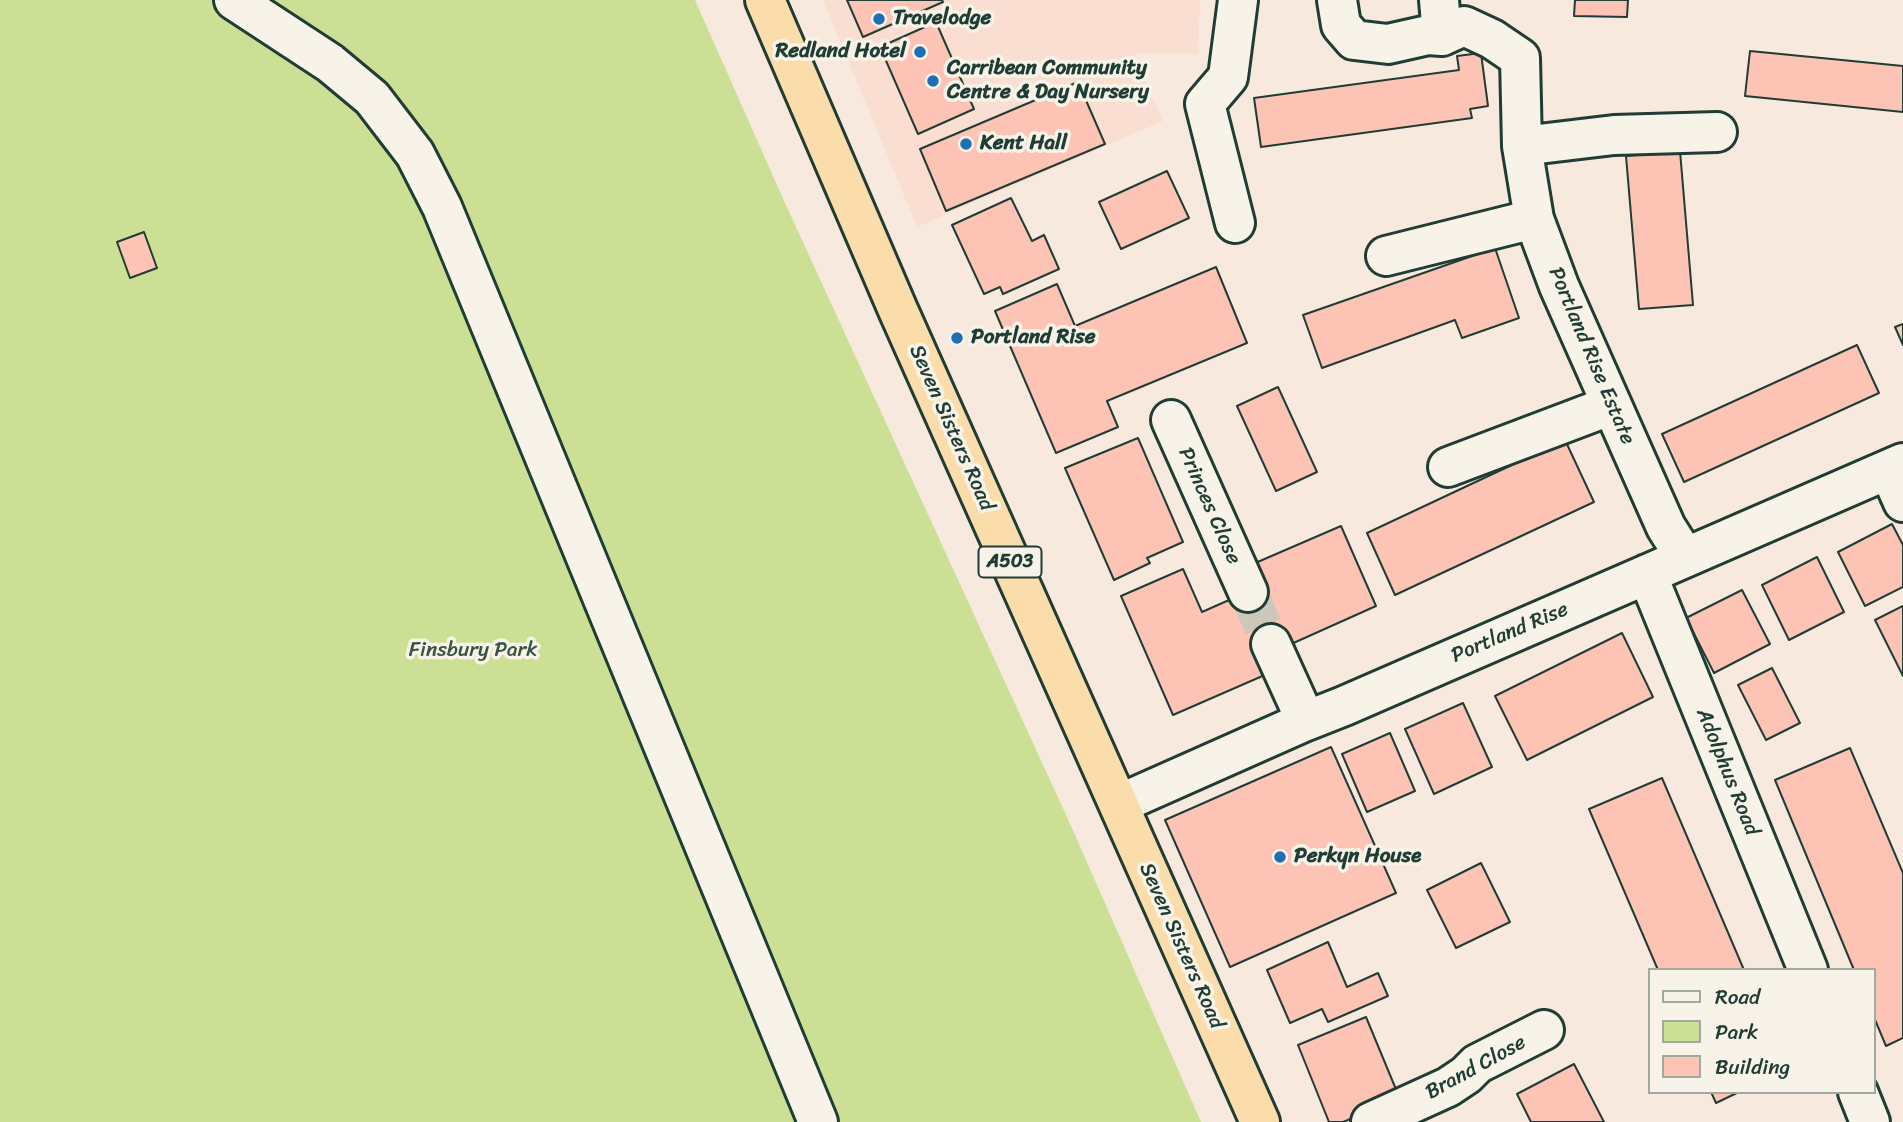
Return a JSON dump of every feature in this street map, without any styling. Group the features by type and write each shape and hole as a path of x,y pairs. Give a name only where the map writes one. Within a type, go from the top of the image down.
{"highway":[{"name":"Seven Sisters Road","path":"765,0 898,310 1260,1122"}],"street":[{"path":"234,0 330,63 372,98 415,154 442,207 818,1122"},
{"path":"1235,223 1205,104 1228,77 1238,0"},
{"path":"1337,0 1341,25 1354,40 1388,44 1428,35 1440,18"},
{"name":"Portland Rise Estate","path":"1440,18 1492,39 1520,58 1522,146 1534,219 1559,286 1666,527 1685,557"},
{"path":"1522,146 1614,135 1717,132"},
{"path":"1386,256 1534,219"},
{"path":"1448,467 1612,405"},
{"name":"Princes Close","path":"1171,420 1248,592"},
{"name":"Portland Rise","path":"1119,804 1685,557 1898,478"},
{"name":"Adolphus Road","path":"1647,574 1807,968"},
{"path":"1271,644 1306,721"},
{"name":"Brand Close","path":"1371,1122 1448,1087 1477,1064 1544,1030"},
{"path":"1859,1094 1870,1122"}],"shaded area":[{"path":"823,0 1200,0 1198,54 1134,54 1163,121 917,227"}],"green space":[{"name":"Finsbury Park","path":"0,0 695,0 785,203 1072,828 1201,1122 0,1122"}],"building":[{"name":"Travelodge","path":"847,0 942,0 943,2 863,37"},
{"path":"1575,0 1628,0 1627,17 1574,16"},
{"path":"936,22 974,109 918,134 880,47"},
{"path":"1750,51 1903,66 1903,112 1745,96"},
{"path":"1481,53 1488,106 1470,109 1472,118 1261,147 1254,98 1459,70 1457,56"},
{"path":"1078,82 1105,144 946,211 920,149"},
{"path":"1680,151 1693,305 1639,309 1626,156"},
{"path":"1167,171 1189,218 1121,249 1099,202"},
{"path":"1011,198 1032,241 1044,235 1059,269 1003,294 1000,287 984,294 952,225"},
{"path":"144,232 157,268 130,278 117,242"},
{"path":"1495,248 1519,318 1462,338 1455,320 1322,368 1303,315"},
{"path":"1216,267 1247,343 1107,401 1118,427 1056,453 995,311 1057,284 1075,326"},
{"path":"1903,324 1903,345 1895,327"},
{"path":"1857,345 1879,393 1684,482 1662,434"},
{"path":"1278,387 1317,472 1276,491 1237,406"},
{"path":"1138,438 1183,542 1147,558 1150,563 1114,580 1065,468"},
{"path":"1565,440 1594,502 1395,595 1367,533"},
{"path":"1892,524 1903,545 1903,587 1865,606 1838,552"},
{"path":"1341,526 1376,606 1289,645 1267,674 1173,715 1121,596 1183,569 1202,612 1263,585 1253,564"},
{"path":"1817,557 1844,612 1789,640 1762,585"},
{"path":"1742,590 1770,644 1714,673 1686,618"},
{"path":"1903,606 1903,676 1875,620"},
{"path":"1622,633 1653,697 1527,760 1495,696"},
{"path":"1772,668 1800,723 1766,740 1738,685"},
{"path":"1463,703 1492,767 1434,794 1405,729"},
{"path":"1390,733 1415,791 1367,812 1342,754"},
{"name":"Perkyn House","path":"1331,747 1396,893 1230,967 1165,820"},
{"path":"1850,748 1903,873 1903,1038 1886,1046 1875,1020 1875,968 1853,968 1775,780"},
{"path":"1662,778 1743,968 1657,968 1589,809"},
{"path":"1481,863 1510,922 1456,948 1427,890"},
{"path":"1328,942 1347,987 1378,973 1388,996 1328,1022 1322,1009 1290,1023 1267,970"},
{"path":"1366,1017 1400,1099 1343,1122 1329,1122 1298,1045"},
{"path":"1574,1064 1604,1122 1531,1122 1517,1094"},
{"path":"1712,1094 1735,1094 1716,1103"}],"tunnel":[{"path":"1248,592 1271,644"}],"place":[{"name":"Travelodge","path":"879,19"},
{"name":"Redland Hotel","path":"920,52"},
{"name":"Carribean Community Centre & Day Nursery","path":"933,81"},
{"name":"Kent Hall","path":"966,144"},
{"name":"Portland Rise","path":"957,338"},
{"name":"Perkyn House","path":"1280,857"}]}
